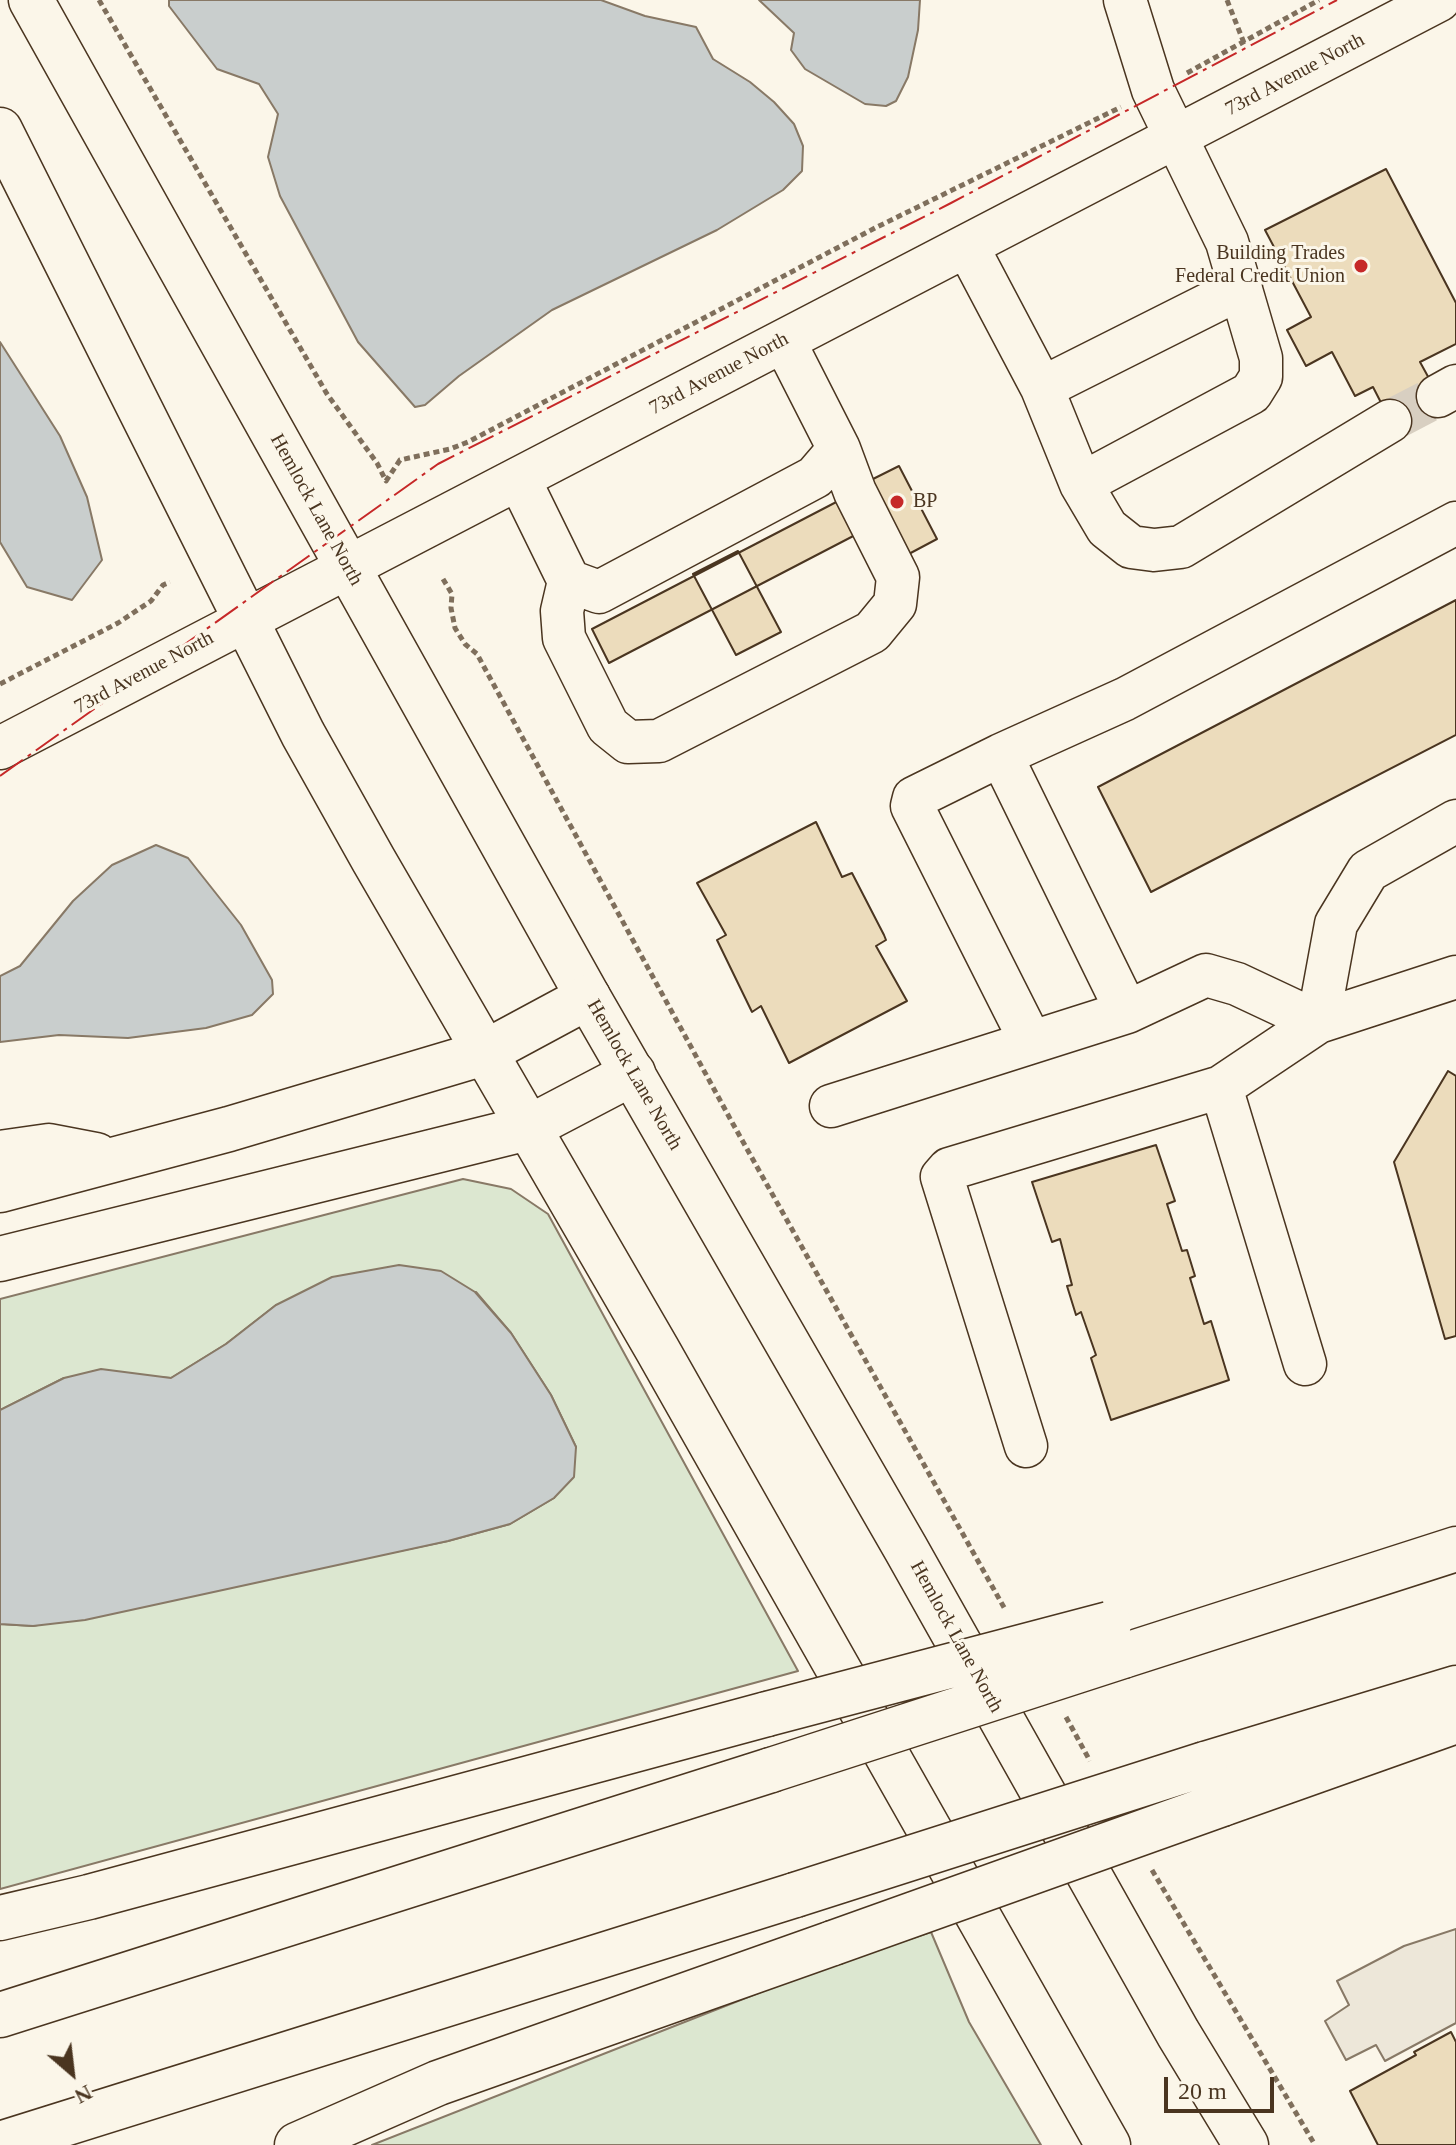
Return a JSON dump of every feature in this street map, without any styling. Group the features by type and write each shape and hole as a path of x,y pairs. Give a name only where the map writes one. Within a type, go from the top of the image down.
{"main road":[{"name":"Hemlock Lane North","path":"31,0 588,997 1178,2033 1246,2145"},
{"path":"0,130 303,734 1108,2145"},
{"path":"0,1190 229,1129 484,1053 588,997"},
{"path":"0,1259 528,1128 633,1073"},
{"path":"0,1153 49,1146 118,1158"},
{"path":"0,1918 105,1893 767,1714 1116,1640 1238,1619 1456,1549"},
{"path":"0,2015 771,1770 1116,1640"},
{"path":"0,2144 1205,1764 1456,1688"},
{"path":"297,2145 438,2083 1456,1721"}],"street":[{"path":"1087,495 1251,393 1261,377 1261,358 1227,242 1153,90 1125,0"},
{"name":"73rd Avenue North","path":"0,748 1439,0"},
{"path":"967,246 1042,388 1087,495 1107,528 1131,547 1154,550 1181,547 1390,421"},
{"path":"1042,388 1241,288"},
{"path":"519,479 569,581 562,611 564,638 608,726 628,742 659,741 872,632 895,604 898,577 855,492 839,449 784,341"},
{"path":"569,581 599,592 815,477 839,449"},
{"path":"1031,1042 912,806 914,798 1125,699 1456,523"},
{"path":"1001,755 1127,1012"},
{"path":"1318,1022 1336,924 1368,871 1456,821"},
{"path":"831,1106 1127,1012 1206,975 1237,984 1318,1022"},
{"path":"1026,1446 942,1177 949,1169 1221,1087 1318,1022 1456,977"},
{"path":"1221,1087 1305,1364"}],"path":[{"path":"99,0 327,394 377,463 386,481 400,460 468,442 875,228 1244,43 1319,0"},
{"path":"1227,0 1244,43"},
{"path":"443,579 452,594 455,628 465,644 477,654 733,1124 1012,1623"},
{"path":"0,684 118,623 151,601 163,585 170,582"},
{"path":"1059,1706 1091,1762"},
{"path":"1145,1859 1315,2145"}],"green space":[{"path":"463,1179 511,1189 548,1214 798,1671 0,1889 0,1624 33,1626 448,1541 510,1524 554,1498 576,1447 551,1395 511,1333 476,1292 276,1305 226,1344 171,1378 64,1378 0,1410 0,1299"},
{"path":"931,1932 969,2022 1041,2145 372,2145 822,1968"}],"shaded area":[{"path":"169,0 601,0 645,16 696,27 713,59 750,82 794,124 803,146 802,171 783,190 717,230 552,310 459,376 425,405 415,407 358,342 280,196 268,157 278,114 259,84 217,69 169,6"},
{"path":"759,0 920,0 918,30 908,77 896,101 886,106 865,104 805,69 791,50 794,33"},
{"path":"0,342 60,436 87,497 102,560 72,600 27,587 0,542"},
{"path":"156,845 188,858 241,925 272,980 273,994 252,1015 206,1028 128,1038 59,1035 0,1042 0,976 20,966 73,901 112,865"},
{"path":"399,1265 441,1271 475,1292 511,1333 551,1395 576,1447 574,1477 554,1498 510,1524 448,1541 85,1620 33,1626 0,1624 0,1410 64,1378 101,1369 171,1378 226,1344 276,1305 332,1277"},
{"path":"1456,1929 1456,2023 1385,2061 1376,2045 1346,2060 1325,2021 1349,2005 1337,1981 1404,1946"}],"building":[{"name":"Building Trades Federal Credit Union","path":"1386,169 1456,303 1456,344 1420,362 1442,402 1394,428 1373,387 1355,396 1332,352 1306,366 1287,330 1311,317 1265,230"},
{"name":"BP","path":"899,466 937,539 905,556 867,482"},
{"path":"869,485 886,519 609,663 592,629"},
{"path":"738,551 781,632 736,655 693,574"},
{"path":"1456,600 1456,735 1151,892 1098,787"},
{"path":"816,822 842,877 852,873 884,935 886,940 876,946 907,1001 789,1063 761,1006 752,1012 717,940 726,935 697,883"},
{"path":"1448,1071 1456,1076 1456,1336 1445,1339 1394,1162"},
{"path":"1156,1145 1175,1201 1167,1204 1182,1251 1187,1250 1195,1276 1190,1278 1204,1324 1211,1321 1229,1380 1111,1420 1091,1358 1096,1355 1081,1312 1076,1315 1067,1286 1072,1285 1060,1239 1052,1242 1032,1182"},
{"path":"1451,2032 1456,2042 1456,2145 1378,2145 1350,2091"}],"tunnel":[{"path":"1390,421 1438,396"}],"power":[{"path":"0,776 438,464 951,203 1337,0"}],"place":[{"name":"Building Trades Federal Credit Union","path":"1361,266"},
{"name":"BP","path":"897,502"}]}
